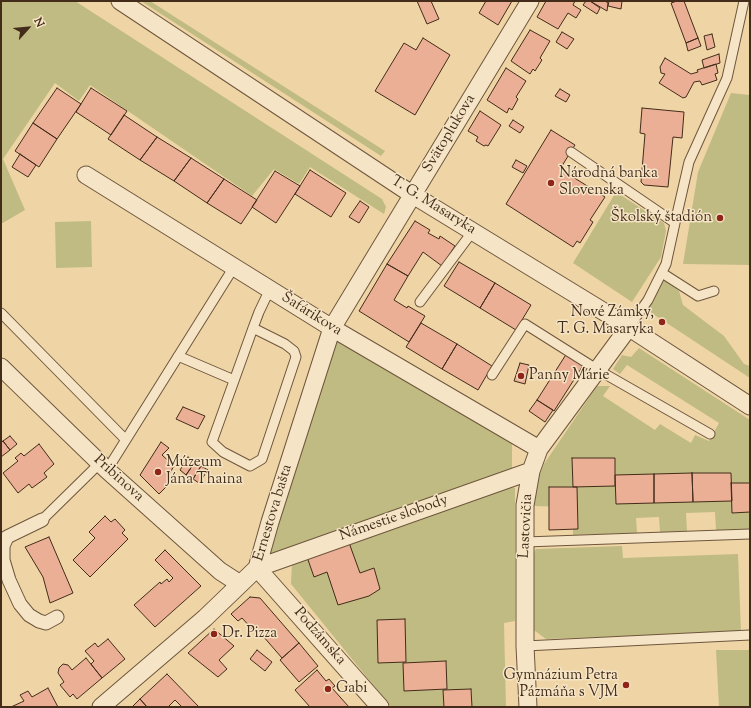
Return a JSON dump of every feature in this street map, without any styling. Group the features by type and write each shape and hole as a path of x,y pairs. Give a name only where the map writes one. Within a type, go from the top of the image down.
{"street":[{"name":"T. G. Masaryka","path":"120,1 413,195 629,327 750,406"},
{"name":"Svätoplukova","path":"332,328 530,1"},
{"name":"Šafárikova","path":"86,175 332,328 539,449"},
{"name":"Lastovičia","path":"528,707 525,646 525,505 531,471 539,449 629,327"},
{"name":"Ernestova bašta","path":"101,707 205,618 257,568 270,522 332,328"},
{"name":"Pribinova","path":"1,367 104,467 220,571 240,584"},
{"name":"Námestie slobody","path":"257,568 531,471"},
{"path":"42,520 7,537 3,546 3,560 9,580 20,604 29,615 39,622 46,622 57,617"},
{"name":"Podzámska","path":"257,568 380,707"}],"lane":[{"path":"629,327 648,300 666,264 689,162 727,78 744,1"},
{"path":"571,152 675,223"},
{"path":"420,302 473,231"},
{"path":"42,520 104,467 126,440 234,267"},
{"path":"662,273 698,296 714,291"},
{"path":"253,328 285,344 294,351 296,357 262,459 250,466 223,452 212,442 253,328 270,289"},
{"path":"1,313 126,440"},
{"path":"492,375 525,324 598,370 710,434"},
{"path":"178,356 234,380"},
{"path":"525,542 750,534"},
{"path":"525,646 750,635"}],"shaded area":[{"path":"1,1 75,1 382,199 386,207 384,214 310,167 299,184 274,169 252,196 90,85 79,101 55,83 3,159 25,210 1,224"},
{"path":"141,1 150,1 385,151 381,156"},
{"name":"Školský štadión","path":"731,93 750,95 750,265 683,264 698,172"},
{"path":"616,192 664,223 666,231 661,257 632,302 573,263"},
{"path":"91,221 92,267 56,268 55,222"},
{"path":"664,279 679,291 683,305 724,336 744,364 750,366 750,378 647,310"},
{"path":"332,328 512,438 512,473 257,568"},
{"path":"639,348 750,420 750,530 716,530 715,512 686,513 687,531 660,532 659,517 636,518 637,533 573,535 573,507 531,506 530,499 544,464 597,386 610,386 603,396 655,430 660,424 691,443 695,435 709,441 719,423 627,365 620,374 613,369 622,355 631,357"},
{"path":"506,485 515,488 515,621 504,623 506,707 391,707 291,584 292,563"},
{"path":"622,546 623,558 738,554 741,632 546,639 531,628 529,560 536,549"},
{"path":"716,650 750,650 750,707 719,707"}],"building":[{"path":"417,1 431,1 439,19 427,24"},
{"path":"486,1 512,1 498,25 479,13"},
{"path":"546,1 575,1 573,5 581,10 576,18 568,13 558,29 537,17"},
{"path":"586,1 590,1 600,8 597,14 583,5"},
{"path":"590,1 605,1 608,3 607,11"},
{"path":"609,1 622,1 621,9 608,6"},
{"path":"684,1 698,38 686,43 671,3"},
{"path":"530,30 550,41 540,58 542,60 535,71 533,69 530,74 511,61"},
{"path":"562,32 574,39 567,49 556,42"},
{"path":"712,34 715,47 707,50 704,36"},
{"path":"423,38 450,55 415,115 375,91 404,43 416,50"},
{"path":"698,38 701,46 688,51 686,43"},
{"path":"719,54 720,63 704,68 702,60"},
{"path":"665,58 691,74 698,72 697,70 716,64 718,73 715,74 717,80 702,85 700,81 694,82 686,97 683,98 659,83 665,74 661,73 660,67"},
{"path":"506,68 526,81 516,97 518,99 512,110 509,108 507,113 487,100"},
{"path":"57,88 81,104 57,139 33,123"},
{"path":"91,88 127,111 111,135 76,112"},
{"path":"560,89 570,95 566,102 555,96"},
{"path":"642,108 684,112 682,138 673,137 668,187 644,185 641,182 645,134 640,133"},
{"path":"480,111 501,125 488,146 484,146 476,141 478,137 468,131"},
{"path":"124,115 157,137 140,160 108,139"},
{"path":"513,120 524,127 520,133 509,126"},
{"path":"33,123 57,139 39,167 15,151"},
{"name":"Národná banka Slovenska","path":"551,130 575,145 560,169 605,197 590,220 593,222 580,243 577,241 573,247 506,204"},
{"path":"157,137 191,158 174,181 140,160"},
{"path":"20,154 36,165 28,177 12,167"},
{"path":"191,158 224,179 207,203 174,181"},
{"path":"516,160 527,166 523,173 512,167"},
{"path":"310,170 346,193 331,217 295,194"},
{"path":"275,171 300,186 276,223 252,207"},
{"path":"224,179 257,200 241,224 207,203"},
{"path":"360,201 369,207 359,223 349,217"},
{"path":"415,221 430,230 428,233 439,239 440,236 455,246 442,266 423,252 408,276 387,264"},
{"path":"459,262 495,283 480,308 444,286"},
{"path":"387,264 408,276 394,300 425,316 409,342 359,311"},
{"path":"495,283 531,305 516,330 480,308"},
{"path":"421,323 457,344 442,369 406,347"},
{"path":"457,344 492,366 478,390 442,369"},
{"path":"567,353 584,364 554,411 537,400"},
{"name":"Panny Márie","path":"520,363 529,365 525,384 514,381"},
{"path":"537,400 553,410 545,422 529,411"},
{"path":"183,407 205,416 198,429 176,419"},
{"path":"10,436 17,444 10,450 3,441"},
{"path":"3,441 10,450 1,457 1,443"},
{"path":"161,442 169,448 162,455 174,466 168,476 173,480 159,494 140,475"},
{"path":"39,444 54,464 44,473 47,477 32,488 29,484 18,493 3,473 18,461 15,458 21,453 24,456"},
{"path":"188,457 195,462 186,475 180,470"},
{"path":"572,458 615,458 615,486 573,487"},
{"path":"195,462 201,466 193,479 186,475"},
{"path":"201,466 208,470 199,483 193,479"},
{"path":"692,473 731,473 732,501 693,502"},
{"path":"692,473 693,502 654,503 654,474"},
{"path":"654,474 654,503 616,504 615,475"},
{"path":"731,483 750,483 750,512 732,513"},
{"path":"549,487 577,487 578,529 549,530"},
{"path":"105,516 111,522 115,519 125,530 122,533 128,539 90,577 73,560 95,538 89,532"},
{"path":"49,537 73,593 50,603 43,577 25,547"},
{"path":"348,540 360,573 374,568 380,589 369,596 338,605 327,572 314,577 306,554"},
{"path":"165,550 201,586 155,627 134,605 160,582 161,584 167,579 169,582 173,578 155,560"},
{"path":"250,597 260,598 299,643 282,658 256,628 253,630 242,618 238,621 231,614"},
{"path":"405,619 406,662 378,663 377,620"},
{"path":"214,629 234,646 219,660 227,669 218,677 188,653"},
{"path":"108,639 125,659 102,678 91,664 94,661 85,651 95,643 98,647"},
{"path":"299,643 318,666 299,682 280,660"},
{"path":"257,650 272,662 265,671 250,659"},
{"path":"86,658 102,678 77,699 73,694 70,697 60,685 64,682 58,673 59,668 63,664 68,665 72,670"},
{"path":"446,661 447,689 404,691 403,663"},
{"path":"317,670 326,681 329,679 335,686 332,688 349,707 310,707 295,690"},
{"path":"167,674 199,707 182,707 175,700 168,707 147,707 140,699"},
{"path":"48,688 58,707 11,707 24,701 20,695 28,691 32,697"},
{"path":"471,689 472,707 444,707 443,690"},
{"path":"140,699 147,707 132,707"}],"place":[{"name":"Národná banka Slovenska","path":"551,183"},
{"name":"Školský štadión","path":"720,218"},
{"name":"Nové Zámky, T. G. Masaryka","path":"662,322"},
{"name":"Panny Márie","path":"521,376"},
{"name":"Múzeum Jána Thaina","path":"158,472"},
{"name":"Dr. Pizza","path":"214,634"},
{"name":"Gymnázium Petra Pázmáňa s VJM","path":"626,685"},
{"name":"Gabi","path":"328,689"}]}
